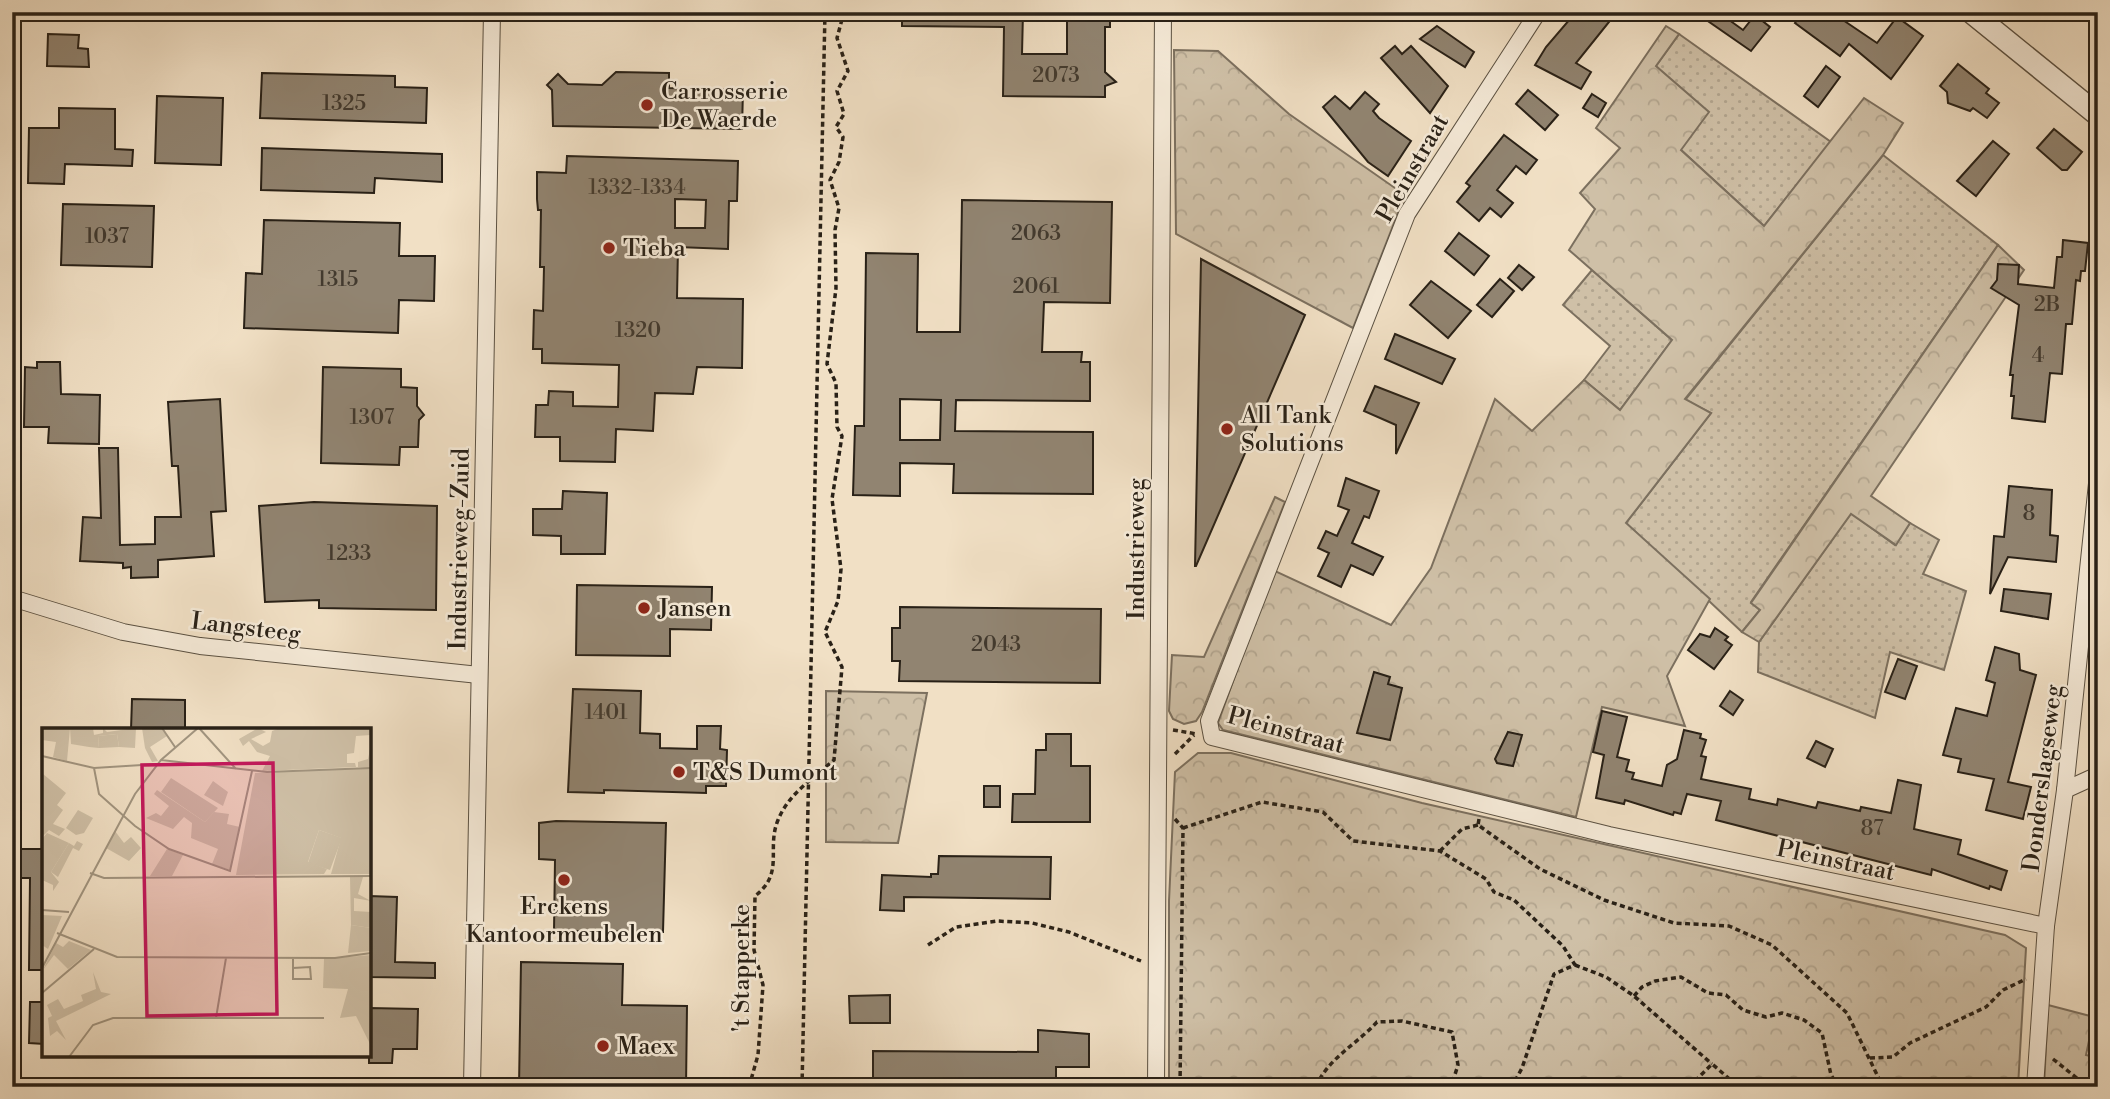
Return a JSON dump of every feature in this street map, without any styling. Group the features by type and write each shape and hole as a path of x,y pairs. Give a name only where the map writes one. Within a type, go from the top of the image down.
{"street":[{"name":"Industrieweg-Zuid","path":"472,1087 492,12"},
{"name":"Industrieweg","path":"1156,1087 1163,12"},
{"name":"Pleinstraat","path":"1538,12 1406,214 1211,729 1481,804 1609,835 2046,926"},
{"path":"1971,12 2098,115"},
{"name":"Donderslagseweg","path":"2035,1087 2035,1051 2046,926 2065,790 2098,474"},
{"name":"Langsteeg","path":"12,598 123,632 200,646 479,675"},
{"path":"2065,790 2098,775"}],"path":[{"path":"802,1087 825,12"},
{"name":"'t Stapperke","path":"749,1087 758,1055 763,985 754,950 755,896 766,887 772,875 776,823 788,799 834,760 842,667 825,632 838,601 841,569 832,499 842,436 837,427 836,383 827,364 836,288 835,230 839,208 830,180 839,162 843,137 836,127 844,114 837,91 848,71 837,38 844,12"},
{"path":"1158,727 1195,734 1211,729"},
{"path":"1157,770 1195,734 1211,729"},
{"path":"1180,1087 1183,828 1262,802 1323,812 1353,841 1440,851 1486,880 1494,892 1514,900 1563,946 1575,965 1606,977 1634,996 1739,1087"},
{"path":"1478,825 1481,804"},
{"path":"1440,851 1462,829 1478,825 1540,869 1604,900 1674,923 1729,926 1772,945 1847,1013 1883,1087"},
{"path":"928,945 956,927 997,921 1032,923 1069,932 1110,951 1157,966"},
{"path":"1512,1087 1522,1068 1554,975 1575,965"},
{"path":"1870,1058 1893,1057 1910,1043 1986,1007 2003,990 2020,981 2041,975"},
{"path":"1634,996 1642,987 1655,981 1681,976 1708,993 1726,995 1743,1010 1766,1017 1782,1013 1804,1020 1822,1033 1831,1074 1839,1087"},
{"path":"1316,1087 1329,1065 1360,1041 1377,1022 1402,1021 1452,1032 1458,1065 1451,1087"},
{"path":"2035,1051 2058,1061 2078,1079 2078,1087"},
{"path":"1689,1087 1712,1064"}],"green space":[{"path":"1666,26 1679,34 1656,66 1709,112 1681,150 1764,226 1864,98 1903,123 1883,155 1685,399 1711,413 1626,523 1710,599 1667,676 1685,726 1602,707 1576,817 1223,730 1218,723 1273,570 1391,625 1431,568 1495,399 1532,431 1584,380 1620,410 1672,340 1569,250 1595,209 1580,193 1620,148 1596,128"},
{"path":"1679,34 1831,142 1764,226 1680,149 1656,66"},
{"path":"1174,50 1218,51 1289,114 1405,195 1353,328 1176,234"},
{"path":"1883,155 1998,245 1751,602 1760,610 1742,632 1626,523 1711,413 1685,400"},
{"path":"1998,245 2024,270 1871,496 1910,523 1896,545 1851,514 1759,642 1742,632 1760,610 1751,603"},
{"path":"1592,270 1672,340 1620,410 1584,380 1610,346 1563,305"},
{"path":"1275,497 1285,502 1202,712 1196,721 1184,724 1173,719 1169,711 1172,655 1204,657"},
{"path":"1851,513 1895,545 1910,523 1939,540 1923,574 1966,591 1944,670 1890,652 1875,718 1758,672 1759,642"},
{"path":"826,691 927,693 898,843 826,842"},
{"path":"1198,753 1231,753 1422,803 2005,935 2026,948 2018,1087 1169,1087 1169,901 1175,772"},
{"path":"2048,1005 2094,1017 2086,1055 2098,1058 2098,1087 2044,1087"}],"building":[{"path":"902,12 1023,12 1022,54 1067,54 1067,12 1110,12 1110,27 1105,27 1105,72 1116,82 1105,86 1105,97 1003,96 1004,27 902,26"},
{"path":"1576,12 1617,12 1576,63 1591,72 1581,89 1535,65 1546,47"},
{"path":"1711,12 1718,12 1743,30 1755,15 1770,27 1751,51 1705,19"},
{"path":"1803,12 1831,12 1877,43 1897,17 1923,36 1891,79 1849,44 1840,56 1795,23"},
{"path":"1437,26 1474,52 1465,67 1420,39"},
{"path":"48,34 79,35 78,48 88,49 89,67 47,66"},
{"path":"1395,46 1402,54 1411,46 1448,86 1430,113 1381,58"},
{"path":"1958,64 1989,89 1986,93 1999,103 1987,118 1973,108 1970,111 1948,103 1947,92 1940,86"},
{"path":"1826,66 1840,77 1818,107 1804,96"},
{"name":"Carrosserie De Waerde","path":"616,72 669,73 669,88 743,90 742,129 553,126 552,90 547,85 558,74 568,84 602,85"},
{"path":"262,73 395,76 395,87 427,88 426,123 260,118"},
{"path":"1528,90 1558,115 1545,130 1516,104"},
{"path":"1365,92 1379,104 1373,111 1379,118 1411,141 1388,176 1368,162 1323,107 1335,96 1350,109"},
{"path":"1592,94 1606,103 1598,117 1583,108"},
{"path":"157,96 223,98 221,165 155,163"},
{"path":"59,108 115,109 115,149 133,150 132,166 65,164 64,184 28,183 29,128 59,128"},
{"path":"2054,129 2082,152 2067,170 2062,170 2037,148"},
{"path":"1504,135 1537,160 1526,174 1516,166 1497,190 1513,203 1501,217 1490,208 1479,221 1457,202 1470,186 1466,183"},
{"path":"1993,141 2009,154 1976,196 1957,181"},
{"path":"262,148 442,154 442,182 375,178 374,193 261,190"},
{"path":"567,156 738,161 737,201 729,201 728,249 678,247 677,298 743,299 742,368 697,367 693,394 655,393 653,431 616,429 615,462 560,461 560,437 535,437 536,405 548,405 549,391 573,392 573,406 618,407 619,365 542,363 542,349 533,349 534,310 543,311 544,267 540,267 541,210 538,210 537,172 566,173","holes":["675,199 706,200 705,228 675,228"]},
{"path":"962,200 1112,202 1110,303 1044,302 1042,352 1082,352 1081,362 1090,362 1090,401 956,400 955,431 1093,432 1093,494 953,493 954,464 900,463 900,496 853,495 855,426 864,426 866,253 918,254 917,332 960,332","holes":["900,399 941,400 940,440 900,440"]},
{"path":"63,204 154,206 152,267 61,265"},
{"path":"264,220 400,223 399,256 435,256 434,301 399,300 398,333 244,328 246,273 262,274"},
{"path":"1459,233 1489,256 1474,275 1445,251"},
{"path":"2063,240 2088,243 2085,271 2081,271 2080,281 2076,280 2072,324 2066,324 2062,374 2050,373 2045,422 2012,418 2014,396 2011,396 2013,375 2010,375 2019,305 1991,288 1997,280 1998,264 2019,265 2018,284 2054,288 2057,257 2062,257"},
{"name":"All Tank Solutions","path":"1201,259 1305,315 1195,566"},
{"path":"1519,265 1534,277 1522,290 1508,278"},
{"path":"1500,279 1514,291 1492,317 1477,305"},
{"path":"1431,281 1471,311 1448,338 1410,305"},
{"path":"1395,334 1455,359 1442,384 1385,359"},
{"path":"37,362 60,362 61,394 100,395 99,444 48,443 49,427 24,427 25,367 37,368"},
{"path":"323,367 401,369 401,387 417,388 417,406 424,415 419,420 418,447 400,447 399,465 321,463"},
{"path":"1375,386 1419,403 1396,454 1396,425 1364,411"},
{"path":"220,399 226,511 211,512 214,556 158,560 158,577 131,578 131,567 123,568 123,563 80,561 83,517 101,518 99,448 118,448 120,545 155,544 155,517 181,517 178,466 172,466 168,402"},
{"path":"1346,478 1379,491 1369,518 1364,516 1352,543 1383,557 1373,575 1351,565 1341,587 1318,576 1329,553 1318,548 1326,531 1337,536 1349,510 1338,506"},
{"path":"2009,486 2052,490 2050,535 2058,536 2056,562 2008,557 1990,594 1994,536 2004,537"},
{"path":"563,491 607,493 605,554 561,554 561,536 533,535 533,509 562,509"},
{"path":"314,502 437,506 436,610 319,608 319,600 265,602 259,506"},
{"name":"Jansen","path":"577,585 712,587 711,630 670,629 670,656 576,655"},
{"path":"2004,589 2051,594 2048,619 2001,611"},
{"path":"900,607 1101,609 1100,683 899,681 900,661 892,661 892,628 900,628"},
{"path":"1715,628 1728,637 1725,640 1732,645 1714,669 1688,650 1700,634 1710,637"},
{"path":"1995,647 2019,654 2020,670 2036,675 2008,782 2031,787 2023,819 1986,810 1994,779 1958,772 1961,759 1943,755 1956,708 1987,716 1995,683 1986,680"},
{"path":"1898,659 1917,666 1905,699 1885,692"},
{"path":"1374,672 1390,677 1388,684 1402,688 1390,740 1357,733"},
{"path":"573,689 641,691 640,733 660,734 660,748 697,749 697,726 721,726 720,749 727,750 726,786 706,786 706,793 604,790 604,793 568,792"},
{"path":"1730,691 1743,700 1733,715 1720,706"},
{"path":"132,699 185,700 185,728 131,728"},
{"path":"1602,711 1627,717 1617,757 1629,760 1626,771 1634,773 1632,779 1662,786 1667,765 1677,759 1684,730 1701,734 1700,738 1706,740 1701,756 1706,757 1701,779 1751,789 1749,799 1777,805 1778,799 1816,808 1818,802 1860,811 1861,807 1891,813 1898,780 1921,785 1914,829 1961,840 1958,854 2007,871 2001,890 1990,886 1989,889 1932,869 1931,875 1716,820 1721,801 1687,794 1681,814 1674,812 1673,815 1625,800 1624,804 1596,798 1604,755 1593,752"},
{"path":"1508,732 1522,735 1513,766 1497,763 1495,759"},
{"path":"1046,734 1071,734 1071,766 1090,766 1090,822 1012,822 1013,794 1035,794 1036,750 1046,750"},
{"path":"1816,741 1833,749 1825,767 1807,758"},
{"path":"984,786 1000,786 1000,807 984,807"},
{"name":"Erckens Kantoormeubelen","path":"539,823 666,823 663,932 554,931 555,860 539,859"},
{"path":"20,849 42,849 42,970 29,970 30,878 19,878"},
{"path":"939,856 1051,857 1050,899 904,897 904,911 880,910 882,875 931,877 931,874 938,874"},
{"path":"371,896 397,897 395,962 435,963 435,978 371,977"},
{"name":"Maex","path":"521,962 623,964 622,1005 687,1006 686,1087 519,1087"},
{"path":"890,995 890,1023 850,1023 849,996"},
{"path":"30,1002 42,1002 42,1044 29,1043"},
{"path":"371,1008 418,1009 417,1049 393,1049 392,1063 369,1063"},
{"path":"1038,1030 1089,1034 1089,1067 1056,1067 1056,1087 873,1087 873,1051 1038,1052"}],"place":[{"name":"Carrosserie De Waerde","path":"647,105"},
{"name":"Tieba","path":"609,248"},
{"name":"All Tank Solutions","path":"1227,429"},
{"name":"Jansen","path":"644,608"},
{"name":"T&S Dumont","path":"679,772"},
{"name":"Erckens Kantoormeubelen","path":"564,880"},
{"name":"Maex","path":"603,1046"}]}
